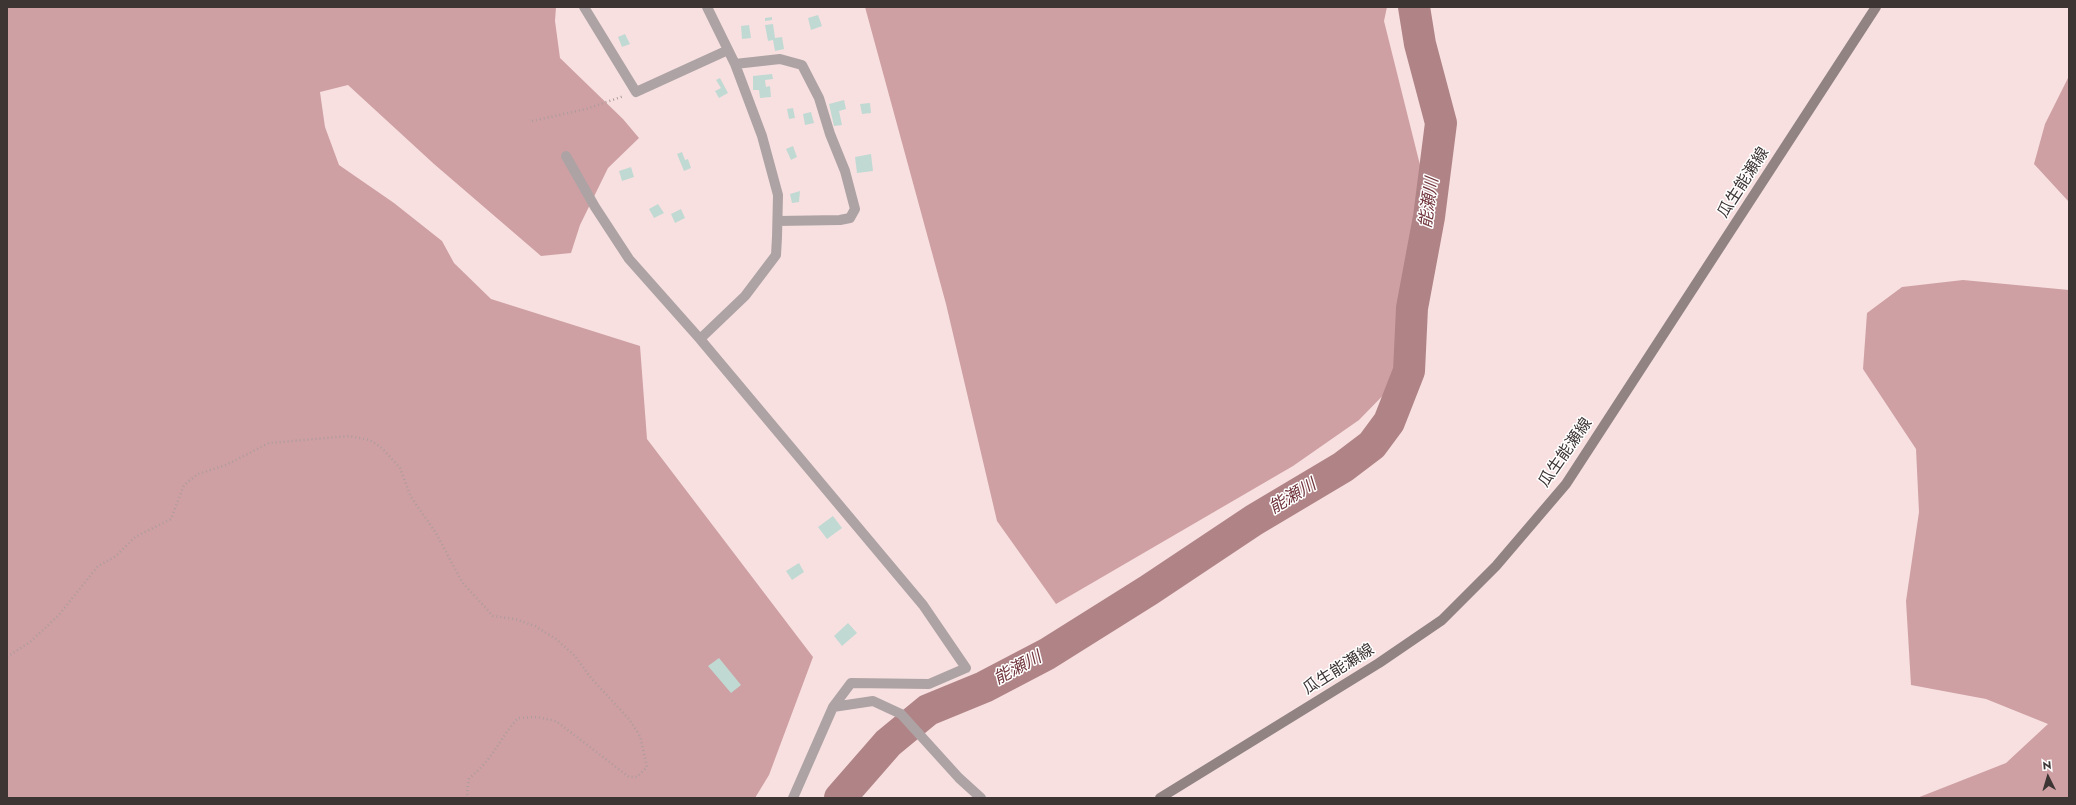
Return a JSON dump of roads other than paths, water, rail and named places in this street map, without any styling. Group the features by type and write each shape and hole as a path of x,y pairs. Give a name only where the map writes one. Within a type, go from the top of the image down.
{"main road":[{"name":"瓜生能瀬線","path":"1160,798 1379,663 1442,620 1496,566 1566,484 1876,7"}],"street":[{"path":"584,7 636,92 728,50"},
{"path":"700,339 745,296 776,255 778,221 778,195 766,151 735,64 707,7"},
{"path":"735,64 780,59 802,65 819,98 830,134 846,171 854,209 850,218 840,220 778,221"},
{"path":"566,156 595,207 629,259 700,339 922,605 966,668 929,684 851,683 833,707 793,798"},
{"path":"833,707 873,701 901,714 959,778 981,798"}],"waterway":[{"name":"能瀬川","path":"840,798 888,743 928,710 984,687 1047,654 1149,590 1254,520 1343,467 1372,445 1389,422 1409,371 1412,308 1429,217 1441,123 1420,44 1414,7"}]}
